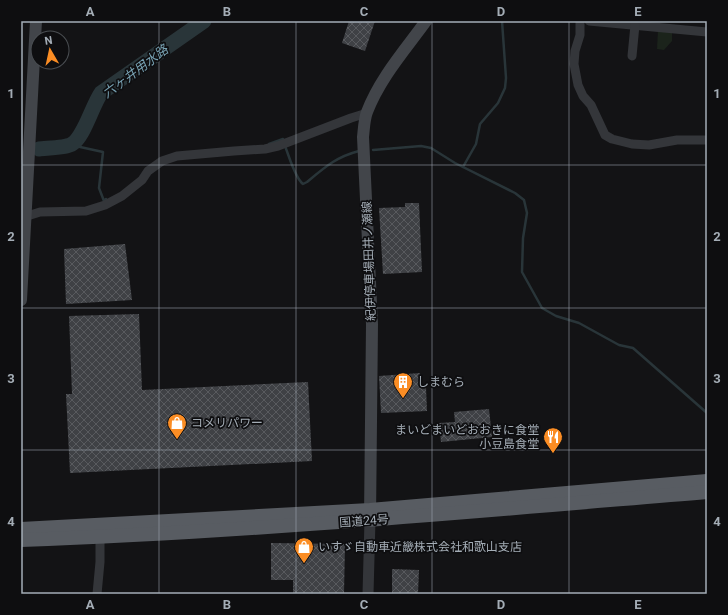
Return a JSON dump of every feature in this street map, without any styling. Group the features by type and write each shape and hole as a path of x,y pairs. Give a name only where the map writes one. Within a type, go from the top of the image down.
{"highway":[{"name":"国道24号","path":"21,528 370,515 707,481"},
{"name":"国道24号","path":"21,540 100,537 370,515 707,492"}],"main road":[{"path":"21,300 23,217 36,21"},
{"name":"紀伊停車場田井ノ瀬線","path":"370,515 372,324 363,137 367,113 382,81 426,21"}],"street":[{"path":"580,21 580,35 575,51 574,64 578,85 583,96 591,104 605,135 612,139 632,144 649,145 677,140 707,140"},
{"path":"589,21 635,25 648,23 690,26 707,32"},
{"path":"632,56 635,25"},
{"path":"23,217 40,212 86,211 105,205 122,196 142,180 148,171 162,161 176,156 265,150 367,113"},
{"path":"368,594 370,515"},
{"path":"97,594 100,562 100,537"}],"shaded area":[{"path":"658,30 672,31 672,41 664,50 657,49"}],"building":[{"path":"349,21 375,21 365,51 342,43"},
{"path":"405,203 419,203 422,272 383,274 379,208 405,207"},
{"path":"125,244 132,300 66,304 64,249"},
{"path":"139,314 142,390 308,382 312,461 70,473 66,394 72,394 69,316"},
{"name":"しまむら","path":"420,373 421,387 426,387 427,411 381,413 379,376"},
{"path":"489,409 492,437 441,442 439,423 455,422 454,412"},
{"path":"271,543 345,544 344,594 293,594 293,580 271,580"},
{"path":"392,569 419,570 418,594 392,594"}],"waterway":[{"name":"六ヶ井用水路","path":"39,149 61,147 72,144 84,128 101,93 204,21"},
{"path":"463,167 476,144 480,124 498,103 505,88 506,78 502,21"},
{"path":"269,144 283,139 283,141"},
{"path":"71,145 103,152 99,188 104,201 106,199"},
{"path":"285,146 295,172 303,184 337,159 359,151"},
{"path":"373,150 421,146 431,148 455,163 515,193 524,200 527,213 523,238 522,272 542,308 556,316 579,323 619,345 633,348 707,413"}],"place":[{"name":"しまむら","path":"403,399"},
{"name":"コメリパワー","path":"177,440"},
{"name":"まいどまいどおおきに食堂 小豆島食堂","path":"553,454"},
{"name":"いすゞ自動車近畿株式会社和歌山支店","path":"304,564"}]}
